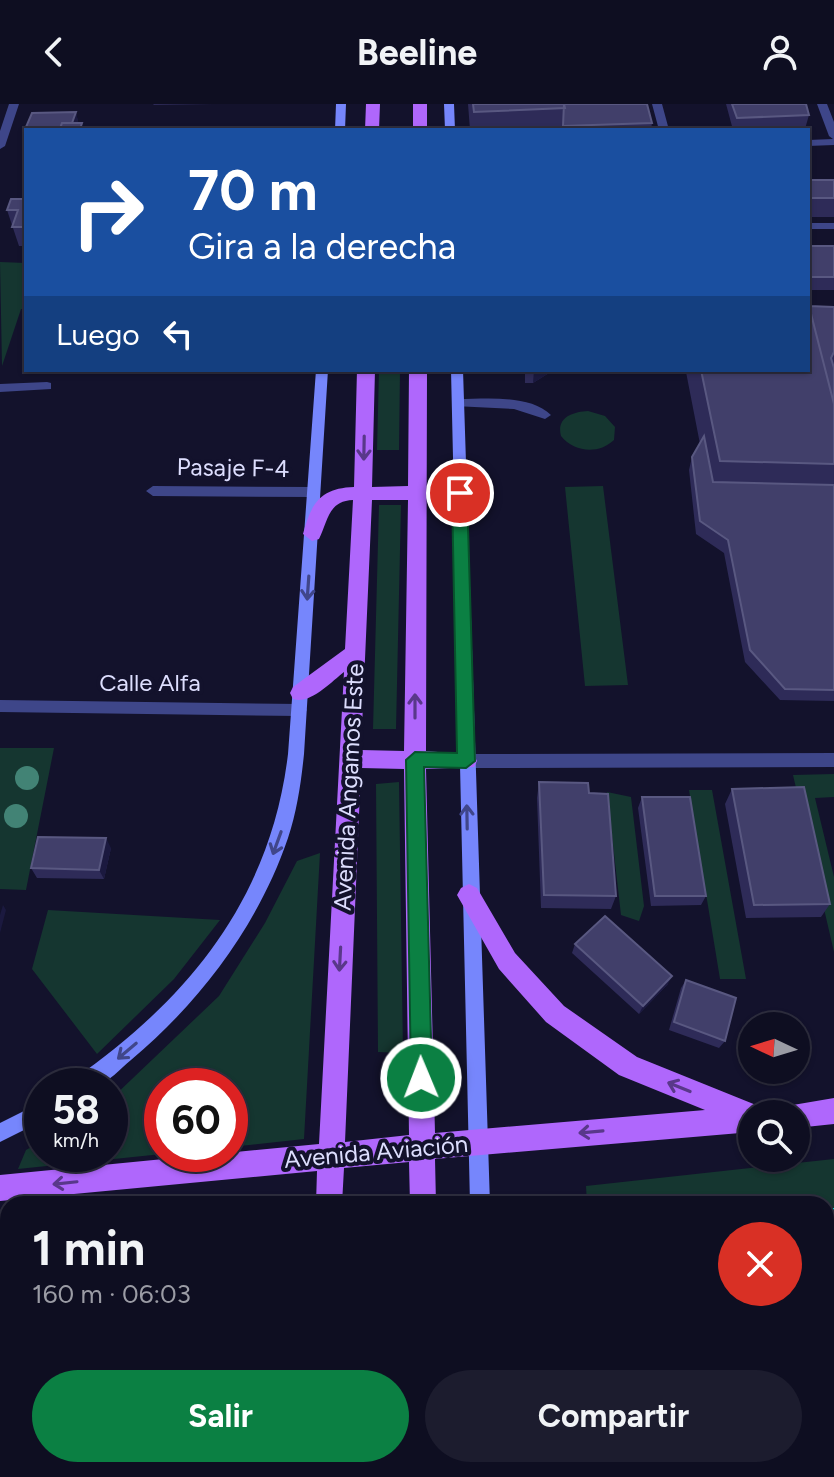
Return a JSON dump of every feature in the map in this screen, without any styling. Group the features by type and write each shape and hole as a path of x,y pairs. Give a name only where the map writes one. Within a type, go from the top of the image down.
{"main road":[{"path":"340,128 341,104"},
{"path":"372,128 373,104"},
{"path":"420,104 420,128"},
{"path":"449,104 450,128"},
{"path":"104,1068 147,1035 205,973 230,940 261,883 280,839 292,780 300,701 322,372"},
{"name":"Avenida Angamos Este","path":"329,1196 363,493 366,372"},
{"path":"418,372 415,760 423,1196"},
{"path":"457,372 480,1196"},
{"path":"312,534 319,509 340,494 416,493"},
{"path":"300,701 355,653"},
{"path":"351,759 466,761"},
{"path":"469,895 507,961 555,1014 628,1066 738,1111"},
{"path":"810,1114 834,1111"},
{"name":"Avenida Aviación","path":"0,1188 738,1118"},
{"path":"0,1133 24,1120"}],"street":[{"path":"0,146 14,104"},
{"path":"657,104 663,128"},
{"path":"810,143 834,139 822,104"},
{"path":"810,226 834,226"},
{"path":"0,388 47,386"},
{"path":"458,403 515,404 545,415"},
{"name":"Pasaje F-4","path":"153,491 313,492"},
{"name":"Calle Alfa","path":"0,706 300,701"},
{"path":"466,761 834,760"}],"green space":[{"path":"0,262 24,263 24,309 21,309 2,366"},
{"path":"379,372 400,372 399,450 377,450"},
{"path":"588,411 605,416 615,427 614,440 594,450 579,448 566,441 560,430 567,417"},
{"path":"603,486 628,685 585,686 565,487"},
{"path":"379,505 401,505 396,729 373,729"},
{"path":"0,748 54,748 26,890 0,889"},
{"path":"834,774 834,797 815,798 834,877 834,952 793,775"},
{"path":"399,782 403,1053 378,1052 376,784"},
{"path":"689,790 712,790 746,979 720,979"},
{"path":"607,792 631,797 644,906 639,921 621,915"},
{"path":"320,853 304,1139 248,1145 248,1068 144,1068 144,1156 128,1158 128,1083 219,996 265,923 297,861"},
{"path":"48,910 220,920 174,979 97,1054 32,969"},
{"path":"24,1155 24,1168 18,1169"},
{"path":"834,1159 834,1196 587,1196 586,1186 738,1169 738,1172 810,1172 810,1162"}],"building":[{"path":"473,104 564,104 565,108 474,112"},
{"path":"564,104 647,104 652,123 563,126"},
{"path":"732,104 806,104 809,115 737,118"},
{"path":"76,112 72,123 62,123 60,128 26,127 32,113"},
{"path":"62,123 82,123 80,128 60,128"},
{"path":"810,180 834,180 834,198 810,198"},
{"path":"11,199 24,199 24,227 12,227 18,210 7,210"},
{"path":"810,246 834,246 834,277 810,277"},
{"path":"810,306 834,307 834,352 831,358 834,404"},
{"path":"810,310 834,404 834,464 720,461 701,372 810,372"},
{"path":"704,436 713,482 834,485 834,690 785,689 750,650 728,540 700,521 692,457"},
{"path":"539,782 588,783 589,793 608,794 616,896 544,895"},
{"path":"804,787 830,904 754,905 732,789"},
{"path":"642,797 690,797 706,896 655,896"},
{"path":"38,837 106,838 99,870 31,868"},
{"path":"605,916 672,976 643,1006 575,944"},
{"path":"686,980 736,998 725,1041 674,1022"}],"route":[{"path":"421,1078 415,760 466,761 460,493"}]}
